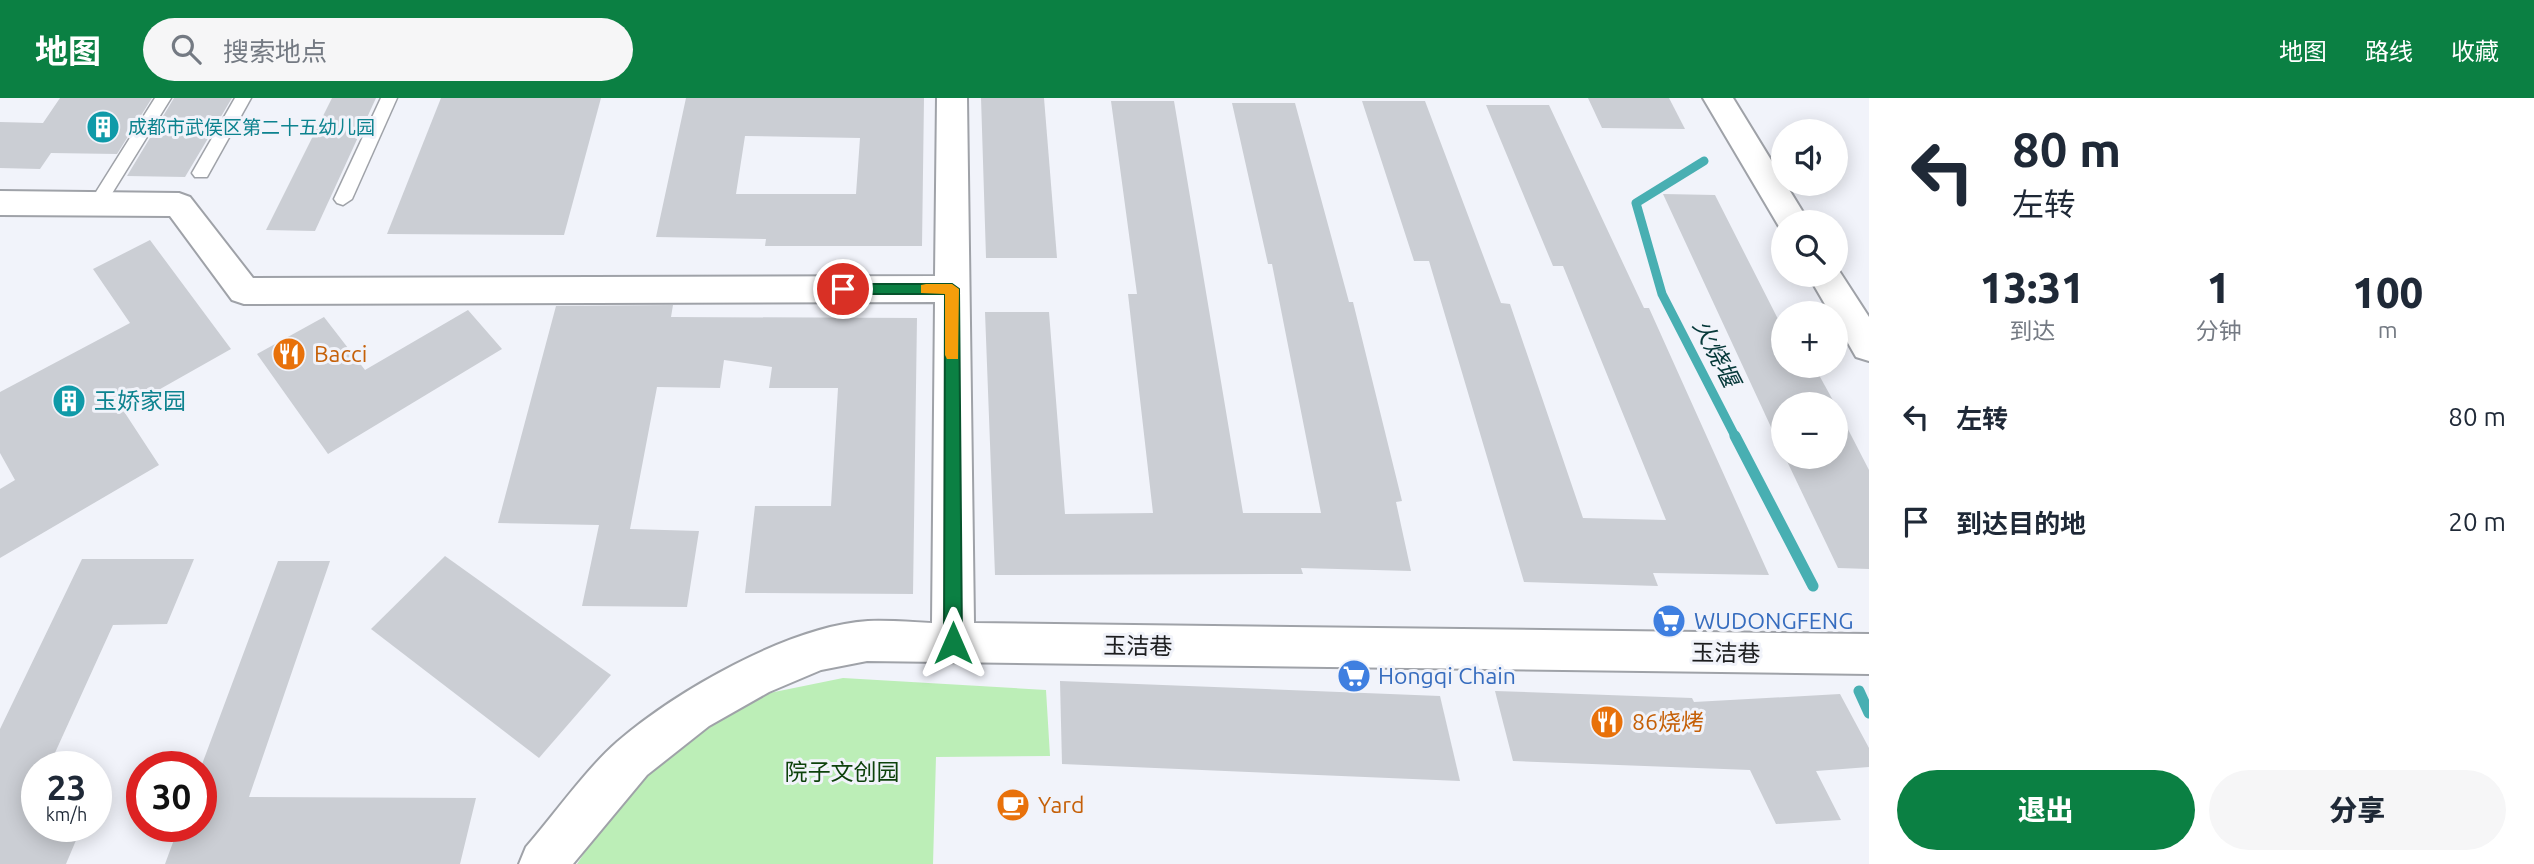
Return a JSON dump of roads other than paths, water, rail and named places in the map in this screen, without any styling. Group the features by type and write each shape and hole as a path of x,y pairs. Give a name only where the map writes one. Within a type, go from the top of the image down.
{"street":[{"path":"952,98 953,643"},
{"path":"1717,98 1786,210"},
{"path":"0,203 179,205 244,291 952,289"},
{"path":"1832,287 1869,347"},
{"name":"玉洁巷","path":"543,864 631,759 694,711 754,677 819,650 867,641 1869,654"}],"lane":[{"path":"97,204 163,98"},
{"path":"201,173 243,98"},
{"path":"343,199 389,98"}],"waterway":[{"name":"火烧堰","path":"1704,161 1636,203 1662,294 1736,438"},
{"name":"火烧堰","path":"1735,436 1813,586"},
{"name":"火烧堰","path":"1859,691 1869,713"}],"place":[{"name":"成都市武侯区第二十五幼儿园","path":"103,127"},
{"name":"Bacci","path":"289,354"},
{"name":"玉娇家园","path":"69,401"},
{"name":"WUDONGFENG","path":"1669,621"},
{"name":"Hongqi Chain","path":"1354,676"},
{"name":"86烧烤","path":"1607,722"},
{"name":"Yard","path":"1013,805"}],"park label":[{"name":"院子文创园","path":"842,772"}]}
